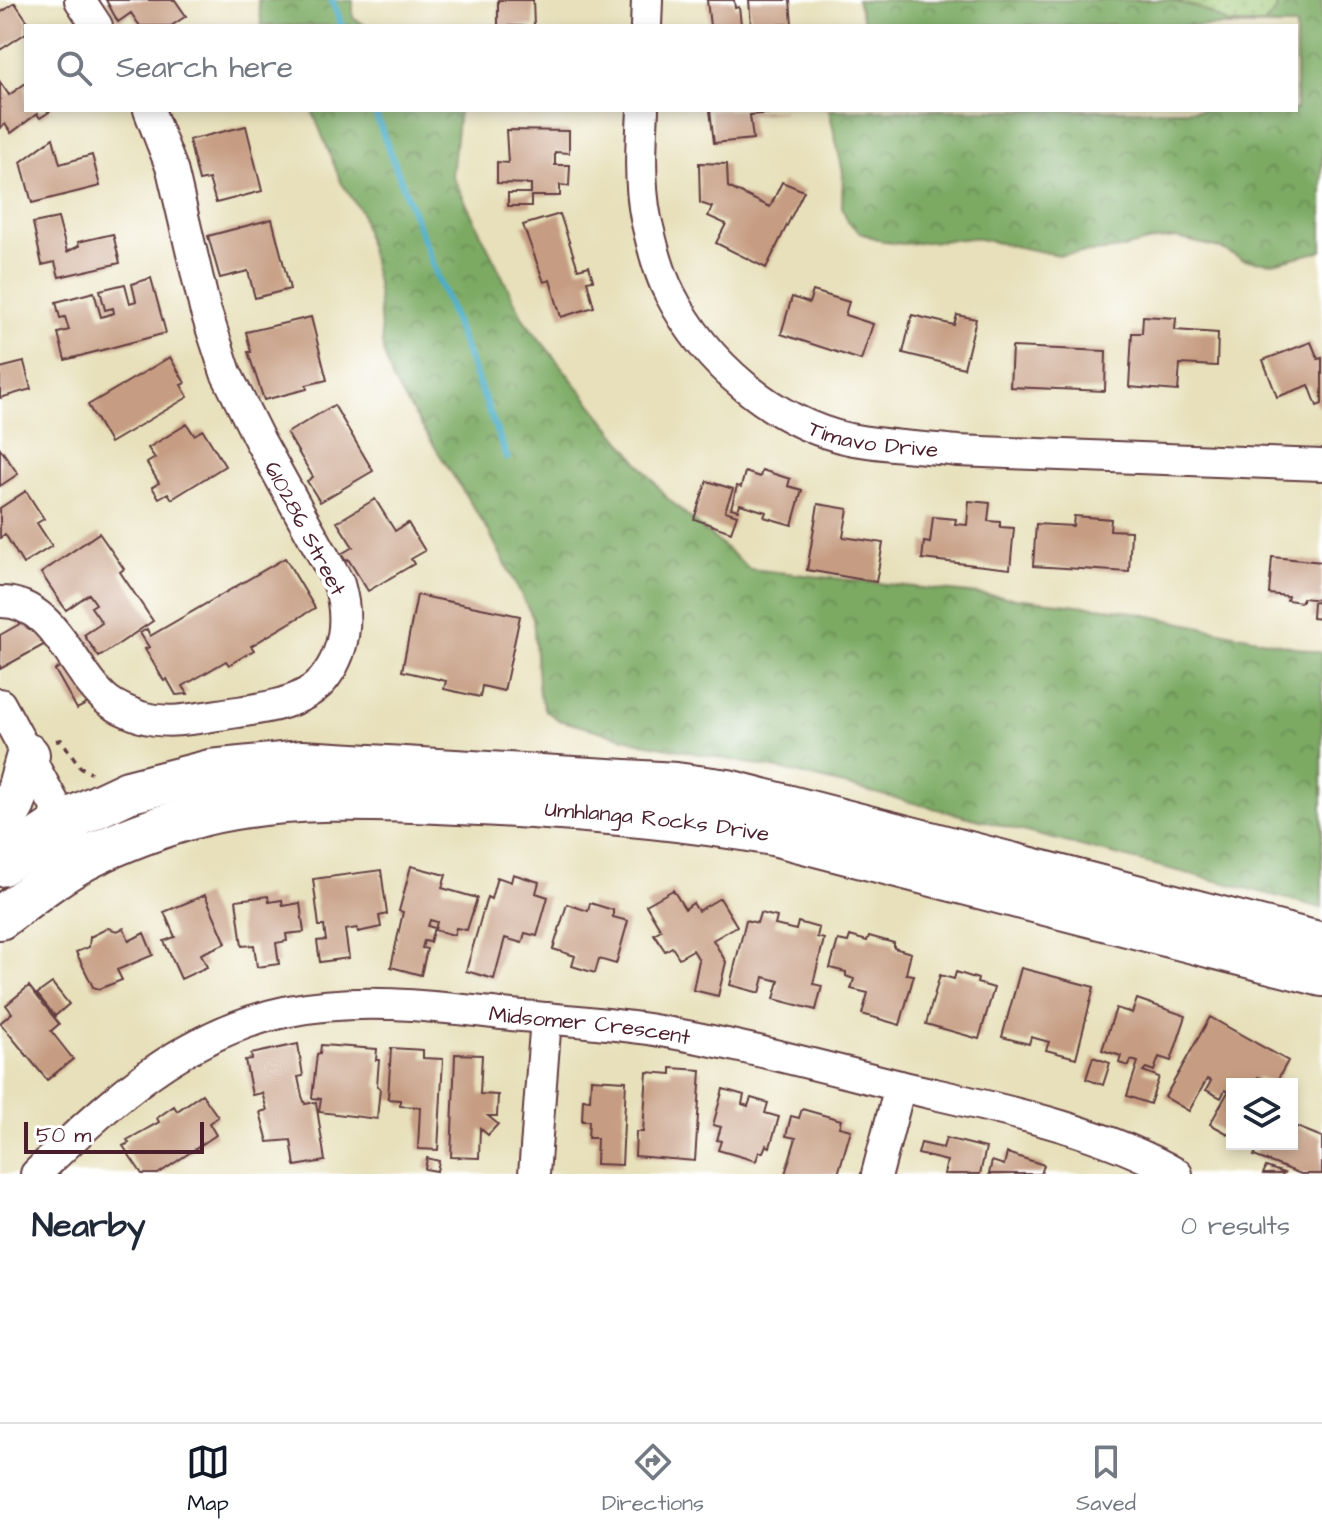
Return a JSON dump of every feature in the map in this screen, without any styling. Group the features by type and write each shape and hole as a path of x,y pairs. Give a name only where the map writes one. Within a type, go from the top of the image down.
{"main road":[{"path":"0,828 14,804 28,755"},
{"name":"Umhlanga Rocks Drive","path":"0,865 64,822 128,792 210,771 302,762 408,766 676,784 728,791 1322,944"},
{"name":"Umhlanga Rocks Drive","path":"0,918 85,859 122,842 203,815 277,803 397,800 588,810 692,820 773,834 1322,975"}],"street":[{"path":"80,0 96,24"},
{"path":"646,24 647,0"},
{"name":"610286 Street","path":"0,602 22,606 43,621 108,700 141,717 158,720 181,720 264,708 291,700 320,683 339,651 346,619 339,584 226,373 205,309 172,169 150,112"},
{"name":"Timavo Drive","path":"643,112 641,155 645,216 670,295 722,366 780,411 849,439 903,446 958,451 1322,465"},
{"path":"0,704 85,859"},
{"name":"Midsomer Crescent","path":"36,1174 88,1123 155,1068 211,1037 273,1016 341,1004 441,1007 593,1022 708,1040 1005,1111 1118,1146 1158,1162 1177,1174"},
{"path":"534,1174 546,1018"},
{"path":"877,1174 900,1086"}],"green space":[{"path":"258,0 353,0 353,18 364,24 262,24"},
{"path":"857,0 1170,0 1199,8 1229,24 864,24"},
{"path":"1170,0 1277,1 1276,11 1264,24 1229,24 1199,8"},
{"path":"1277,0 1322,0 1322,251 1273,263 1244,260 1220,248 1177,238 1114,250 1058,255 974,238 903,244 885,242 861,233 848,222 842,207 843,172 829,112 1298,112 1298,24 1264,24 1276,11"},
{"path":"313,112 459,112 452,175 524,320 667,498 750,569 1123,610 1322,653 1322,908 793,772 643,743 559,720 545,710 539,694 533,618 489,532 393,381 383,351 377,283 361,212 341,182"}],"building":[{"path":"106,0 175,0 186,16 174,24 139,24 131,13 118,22"},
{"path":"498,0 533,0 534,24 498,24"},
{"path":"707,0 734,0 735,8 739,7 741,24 710,24"},
{"path":"749,0 790,0 792,24 751,24"},
{"path":"15,3 30,24 24,24 24,34 0,50 0,13"},
{"path":"0,82 9,95 24,84 24,112 49,112 40,118 37,114 11,133 5,124 0,128"},
{"path":"710,112 783,112 750,115 753,139 714,143"},
{"path":"246,126 262,191 216,203 209,179 199,181 189,140"},
{"path":"506,130 569,131 569,153 555,152 555,165 570,165 569,186 560,185 560,196 531,196 531,206 508,206 508,193 531,193 531,184 497,183 497,162 508,163"},
{"path":"53,138 60,164 92,155 100,186 32,203 21,162"},
{"path":"699,163 727,164 728,187 770,207 782,182 804,191 766,268 716,243 726,224 708,216 712,207 700,203"},
{"path":"560,214 578,269 589,266 593,280 587,281 594,307 561,317 550,280 544,282 523,225"},
{"path":"58,218 67,252 79,246 78,242 113,234 120,263 59,277 55,262 42,265 33,223"},
{"path":"272,219 290,289 255,298 248,271 220,278 208,236"},
{"path":"151,278 166,333 65,360 58,333 69,330 65,317 60,318 56,302 94,292 101,317 114,313 113,308 105,310 100,290 125,284 130,303 136,301 132,284"},
{"path":"813,291 849,302 845,315 873,324 861,360 781,334 792,297 809,303"},
{"path":"912,315 954,325 957,315 976,319 964,368 903,353"},
{"path":"1143,316 1176,318 1175,330 1218,333 1217,366 1180,364 1178,391 1129,387 1132,333 1142,333"},
{"path":"311,317 327,380 306,385 307,389 264,400 248,352 251,352 246,332"},
{"path":"1311,342 1318,359 1322,358 1322,404 1317,406 1309,385 1277,397 1263,360"},
{"path":"1012,347 1106,351 1105,391 1010,387"},
{"path":"170,357 185,383 181,385 188,397 110,443 88,405"},
{"path":"24,362 31,389 0,398 0,368"},
{"path":"334,405 373,471 320,502 307,481 313,477 287,433"},
{"path":"187,424 194,435 203,430 225,466 172,499 168,493 159,498 152,487 159,483 147,463 155,458 148,448"},
{"path":"0,448 18,474 0,486"},
{"path":"762,470 790,479 788,486 802,490 792,525 764,517 766,512 740,504 738,510 731,508 745,472 760,477"},
{"path":"707,481 733,489 725,511 737,515 731,532 694,519"},
{"path":"26,491 44,519 37,523 52,546 23,564 5,534 0,538 0,508"},
{"path":"375,499 395,531 408,523 425,551 411,559 414,564 368,591 348,559 346,561 341,554 353,547 337,522"},
{"path":"969,501 990,503 988,521 1000,522 1000,527 1014,528 1010,569 922,559 924,542 930,543 933,517 956,519 955,524 967,525"},
{"path":"818,504 848,509 843,537 883,543 876,582 807,570"},
{"path":"1074,516 1111,519 1110,530 1131,531 1129,572 1033,566 1036,524 1073,526"},
{"path":"99,533 124,569 120,572 153,621 99,657 84,635 102,623 91,607 96,604 89,594 66,610 41,573"},
{"path":"1272,557 1322,562 1322,600 1302,598 1302,602 1287,600 1288,596 1269,594"},
{"path":"285,558 315,608 251,646 254,650 229,665 226,661 183,686 188,694 176,695 145,649 149,647 140,633 147,629 150,636"},
{"path":"417,595 520,616 504,691 482,686 480,697 444,689 446,681 402,671"},
{"path":"1313,602 1322,603 1322,619 1312,618"},
{"path":"25,621 32,624 38,636 44,633 49,642 0,669 0,635"},
{"path":"68,662 90,702 77,709 55,670"},
{"path":"411,866 446,875 442,888 477,898 467,930 456,928 454,935 435,930 437,922 430,920 428,926 434,928 430,942 424,941 422,948 427,949 421,975 391,967 403,912 399,911"},
{"path":"381,870 387,914 379,916 381,927 358,932 357,928 345,930 349,958 320,962 317,941 326,940 324,926 319,926 313,879"},
{"path":"513,874 539,882 536,893 548,897 537,936 525,933 522,943 505,938 494,979 466,971 487,897 491,899 497,877 511,882"},
{"path":"673,890 685,909 693,903 698,911 720,898 737,926 713,940 726,962 718,996 693,990 699,960 693,950 679,958 672,947 665,951 654,934 661,930 646,905"},
{"path":"205,895 226,943 201,954 207,967 181,979 164,941 175,937 164,912"},
{"path":"268,896 269,902 282,900 283,906 300,903 304,932 286,934 287,941 276,943 279,964 257,967 254,945 242,946 236,900"},
{"path":"590,903 613,910 613,917 628,921 616,964 599,959 595,973 572,966 575,956 553,949 567,904 588,911"},
{"path":"760,913 777,917 775,925 796,930 798,922 819,928 817,937 824,939 813,984 822,986 816,1010 774,999 779,981 764,977 760,993 730,985 746,920 757,923"},
{"path":"108,928 117,931 124,928 129,941 144,933 153,955 117,970 122,980 99,989 93,987 76,952 89,947 90,937"},
{"path":"850,936 867,941 869,936 894,943 894,948 911,953 906,974 914,975 900,1025 862,1014 868,993 851,989 854,979 846,976 846,972 830,968 838,940 848,942"},
{"path":"1021,968 1094,987 1076,1058 1046,1050 1049,1042 1031,1037 1029,1044 1002,1037"},
{"path":"956,972 994,988 979,1039 926,1024 940,975 954,979"},
{"path":"52,983 69,1004 55,1016 37,994"},
{"path":"29,986 59,1024 51,1031 73,1059 47,1080 0,1023 12,1013 6,1005"},
{"path":"1137,999 1186,1016 1171,1061 1159,1057 1154,1071 1146,1068 1143,1071 1159,1077 1150,1104 1127,1096 1138,1062 1131,1060 1129,1066 1119,1063 1121,1056 1102,1050 1116,1008 1132,1013"},
{"path":"1210,1017 1288,1061 1278,1078 1226,1078 1226,1091 1221,1098 1206,1090 1211,1081 1207,1079 1189,1111 1165,1097"},
{"path":"298,1044 303,1076 298,1077 302,1096 305,1104 316,1102 325,1161 295,1166 291,1140 268,1142 260,1112 267,1110 262,1093 252,1095 245,1060 252,1059 251,1054"},
{"path":"321,1045 377,1049 377,1086 380,1088 377,1119 319,1112 321,1099 312,1098 317,1054"},
{"path":"391,1048 423,1050 423,1058 443,1059 438,1150 418,1149 420,1107 400,1106 400,1100 388,1099"},
{"path":"455,1054 482,1055 480,1094 498,1095 497,1116 488,1116 498,1124 488,1135 480,1128 479,1158 451,1157"},
{"path":"1093,1057 1110,1063 1103,1085 1086,1079"},
{"path":"671,1068 701,1070 695,1161 635,1156 636,1132 643,1132 647,1072 671,1074"},
{"path":"591,1079 626,1081 622,1165 596,1164 597,1138 588,1138 589,1121 582,1121 583,1099 590,1100"},
{"path":"723,1089 744,1095 742,1104 748,1106 751,1098 768,1103 765,1113 779,1117 770,1147 766,1145 763,1152 759,1152 756,1161 718,1150 721,1127 713,1125"},
{"path":"202,1094 218,1117 209,1123 216,1135 158,1174 142,1174 123,1146 129,1143 127,1140 159,1122 157,1118 174,1106 177,1111"},
{"path":"1226,1096 1226,1133 1210,1124"},
{"path":"802,1109 841,1120 839,1127 851,1130 838,1174 785,1174 796,1138 786,1136 791,1116 799,1118"},
{"path":"1298,1127 1322,1137 1322,1174 1301,1174 1254,1156 1256,1150 1298,1150"},
{"path":"946,1138 986,1148 980,1174 944,1174 947,1161 918,1154 921,1143 943,1148"},
{"path":"1007,1153 1044,1165 1041,1174 989,1174 992,1161 1004,1165"},
{"path":"427,1158 439,1161 437,1171 425,1169"},
{"path":"1266,1167 1284,1173 1263,1174"}],"waterway":[{"path":"332,0 341,24"},
{"path":"375,112 507,458"}]}
